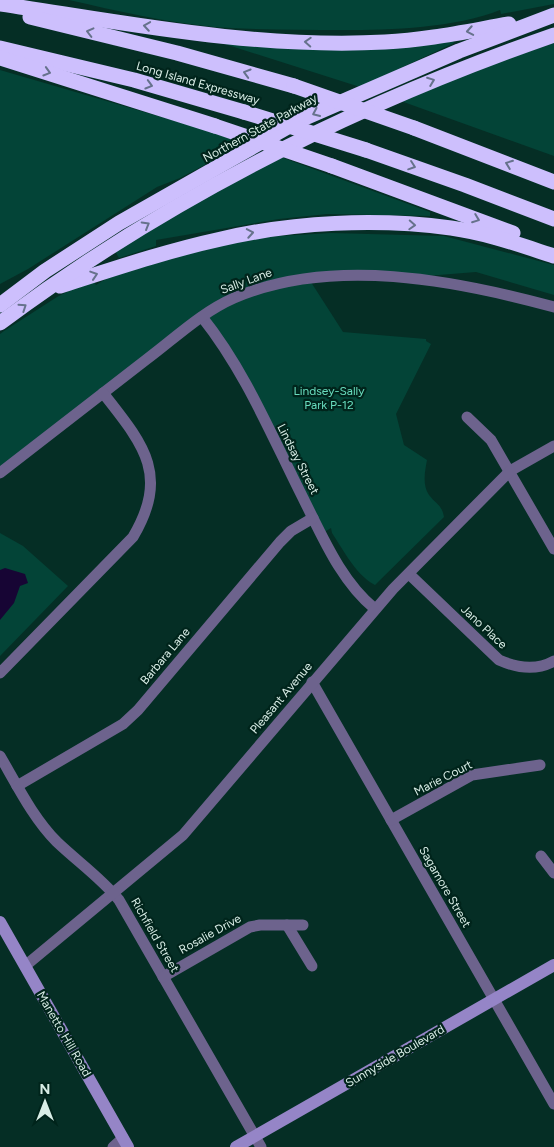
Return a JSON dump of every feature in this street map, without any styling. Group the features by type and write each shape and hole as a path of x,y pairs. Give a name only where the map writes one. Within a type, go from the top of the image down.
{"highway":[{"path":"0,4 195,33 324,43 394,41 447,36 535,21"},
{"name":"Long Island Expressway","path":"0,11 177,53 294,86 414,128 554,182"},
{"name":"Northern State Parkway","path":"0,305 44,272 119,223 300,120 459,51 554,15"},
{"path":"0,323 92,258 234,174 351,114 419,85 554,35"},
{"name":"Long Island Expressway","path":"0,48 134,80 244,112 366,150 466,185 554,219"},
{"path":"0,58 215,126 332,166 554,250"},
{"path":"47,290 174,250 222,238 316,225 393,224 452,228 494,237 554,256"},
{"path":"0,291 44,272"}],"main road":[{"name":"Manetto Hill Road","path":"0,922 126,1142"},
{"name":"Sunnyside Boulevard","path":"236,1147 258,1142 494,999 554,965"}],"street":[{"name":"Sally Lane","path":"0,472 202,317 234,299 275,285 310,278 344,275 432,282 497,293 554,307"},
{"name":"Lindsay Street","path":"202,317 233,359 312,518 347,578 366,602 375,609"},
{"path":"0,673 133,536 144,517 150,499 151,479 144,449 128,423 104,393"},
{"path":"467,417 491,440 554,549"},
{"name":"Pleasant Avenue","path":"25,966 183,835 375,609 510,471 554,446"},
{"name":"Barbara Lane","path":"17,786 123,724 138,710 280,542 312,518"},
{"name":"Jano Place","path":"409,574 499,660 513,666 533,668 554,661"},
{"name":"Sagamore Street","path":"312,682 554,1104"},
{"name":"Richfield Street","path":"0,756 32,812 56,842 119,900 258,1142"},
{"name":"Marie Court","path":"391,820 472,776 540,765"},
{"path":"541,856 554,873"},
{"path":"287,925 312,966"},
{"name":"Rosalie Drive","path":"163,976 250,927 303,925"},
{"path":"113,1147 126,1142"}],"green space":[{"path":"69,0 554,0 554,4 501,14 500,10 463,21 423,27 295,30 196,25 141,16"},
{"path":"452,38 454,43 360,87 209,39"},
{"path":"554,43 554,156 398,100 460,75"},
{"path":"0,70 206,130 244,144 180,178 157,187 28,269 0,284"},
{"path":"278,156 430,212 430,216 327,214 279,219 156,240 156,246 119,258 115,251"},
{"name":"Lindsey-Sally Park P-12","path":"331,233 444,236 554,265 554,295 476,272 389,279 309,279 343,332 426,339 431,344 396,414 404,445 427,460 425,487 429,495 440,507 444,517 375,585 368,581 351,562 332,533 331,528 321,534 205,318 0,476 0,334 4,331 57,297 92,279 96,285 127,266 262,237"},
{"path":"0,533 23,546 68,586 0,656"}],"shaded area":[{"path":"5,568 25,574 28,583 20,586 14,603 0,620 0,570"}]}
